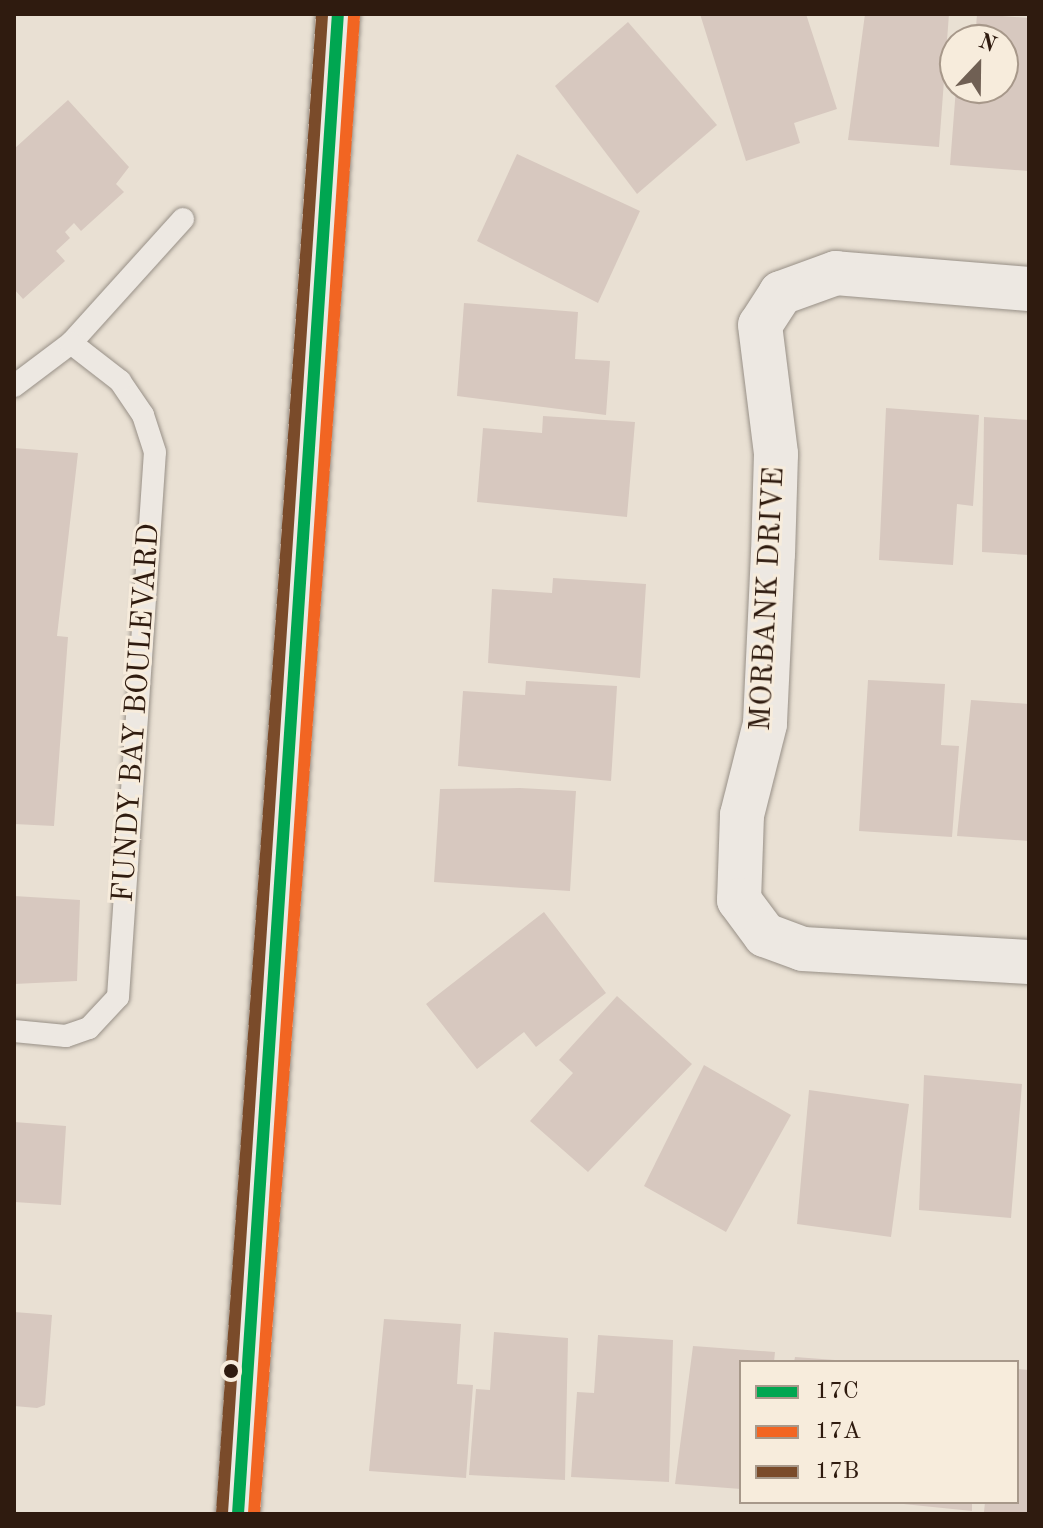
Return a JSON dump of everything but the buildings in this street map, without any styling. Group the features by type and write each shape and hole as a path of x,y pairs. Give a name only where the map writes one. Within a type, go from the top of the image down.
{"main road":[{"path":"238,1514 338,14"},
{"name":"MORBANK DRIVE","path":"1029,289 836,273 781,293 760,325 775,482 765,724 742,815 739,900 765,935 803,949 1029,962"}],"lane":[{"path":"14,386 71,343 183,219"},
{"name":"FUNDY BAY BOULEVARD","path":"14,1031 66,1036 89,1028 118,997 155,452 143,415 120,381 71,343"}],"transit line":[{"name":"17B","path":"222,1513 322,14"},
{"name":"17C","path":"238,1514 338,14"},
{"name":"17A","path":"254,1514 354,15"}]}
